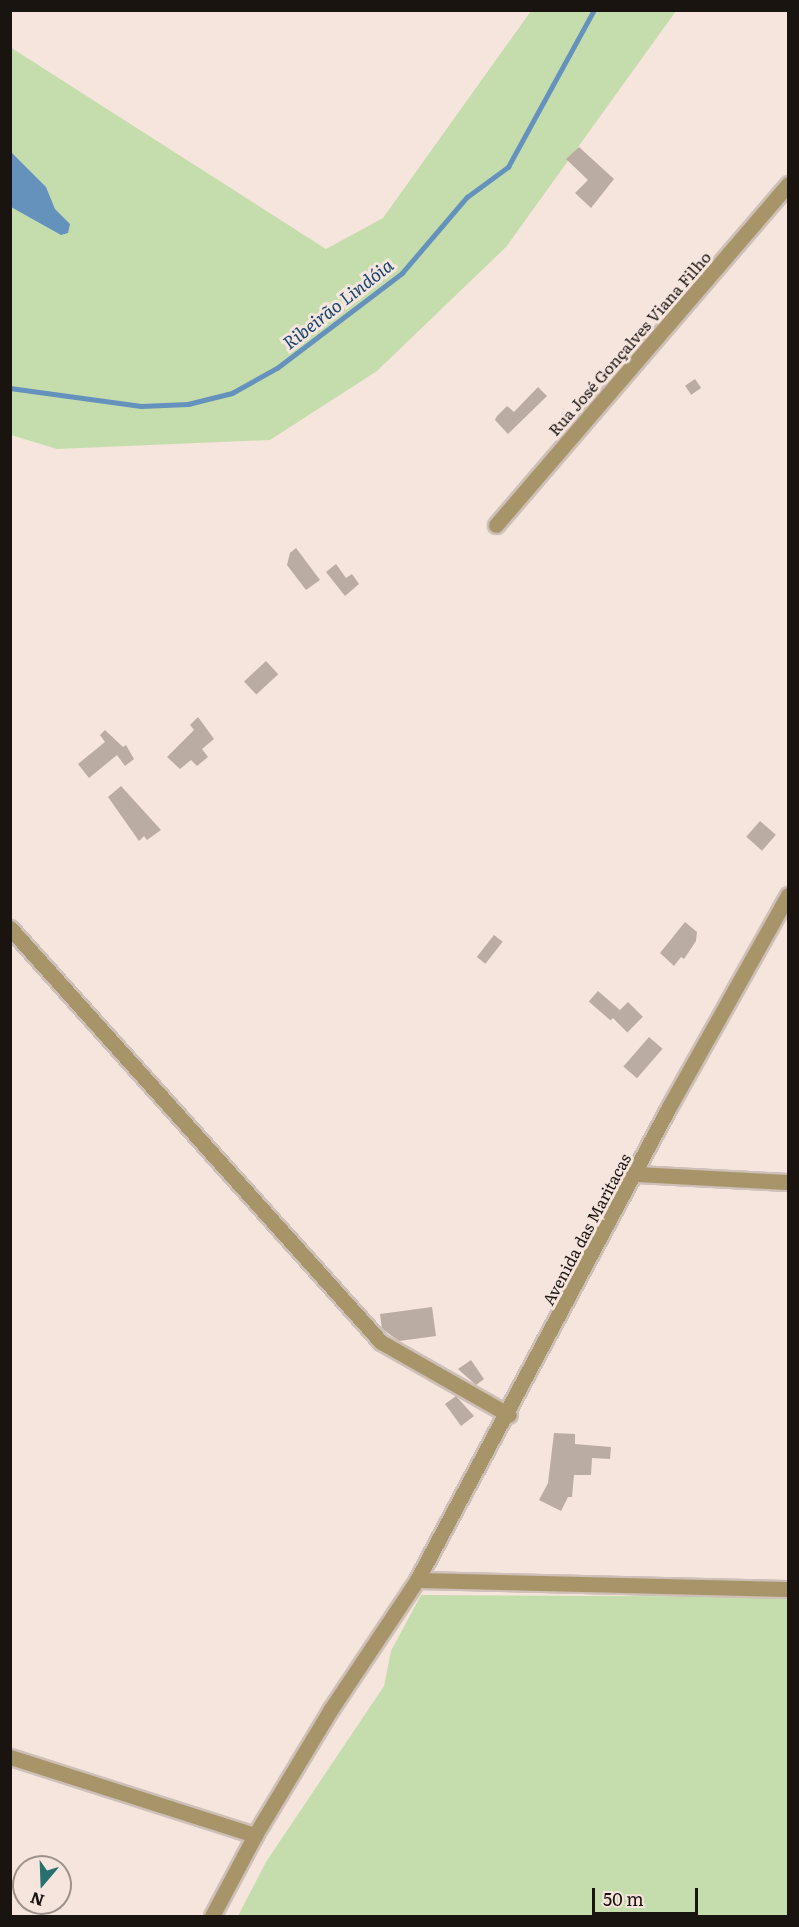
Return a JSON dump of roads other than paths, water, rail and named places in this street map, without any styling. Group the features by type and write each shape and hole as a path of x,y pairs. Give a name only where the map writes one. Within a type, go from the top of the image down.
{"street":[{"name":"Rua José Gonçalves Viana Filho","path":"496,525 789,184"},
{"name":"Avenida das Maritacas","path":"212,1917 255,1835 331,1709 417,1580 508,1415 635,1174 789,895"},
{"path":"10,928 381,1342 508,1415"},
{"path":"635,1174 789,1182"},
{"path":"417,1580 789,1589"},
{"path":"10,1757 255,1835"}],"water":[{"path":"11,152 46,187 55,209 70,224 68,233 61,235 11,207"}],"waterway":[{"name":"Ribeirão Lindóia","path":"10,388 141,406 188,404 232,393 277,368 402,273 467,197 508,167 594,10"}]}
